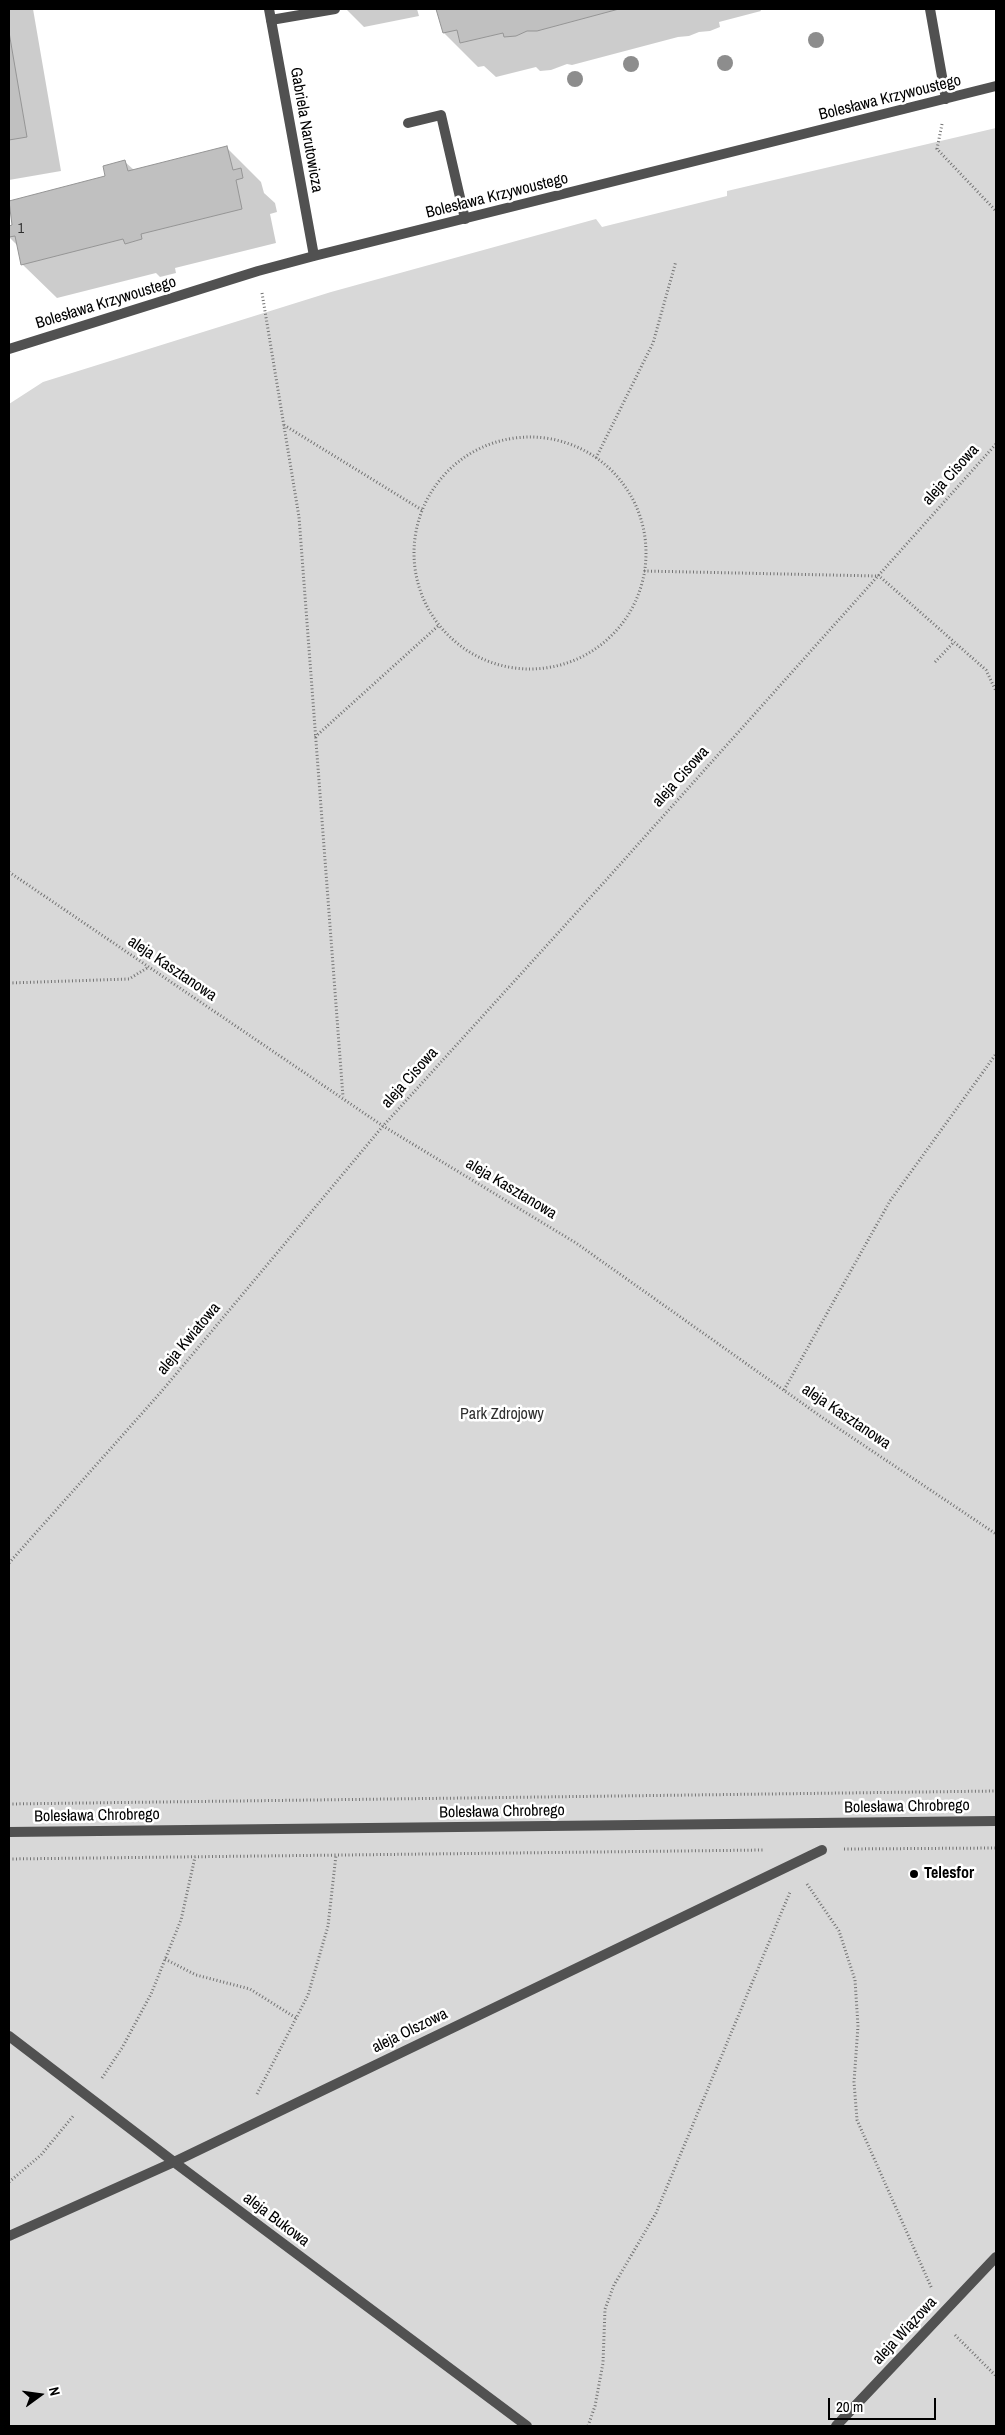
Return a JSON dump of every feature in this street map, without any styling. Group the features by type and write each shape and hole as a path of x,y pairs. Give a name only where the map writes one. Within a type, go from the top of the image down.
{"street":[{"name":"Gabriela Narutowicza","path":"269,9 314,256"},
{"path":"270,20 335,9"},
{"path":"930,9 946,99"},
{"name":"Bolesława Krzywoustego","path":"9,349 258,271 314,256 996,86"},
{"path":"408,123 441,115 465,219"},
{"name":"Bolesława Chrobrego","path":"9,1832 996,1821"},
{"name":"aleja Olszowa","path":"9,2236 174,2162 796,1867 822,1850"},
{"name":"aleja Bukowa","path":"9,2036 527,2426"},
{"name":"aleja Wiązowa","path":"836,2426 996,2257"}],"path":[{"path":"946,99 937,150 996,211"},
{"path":"596,458 653,343 676,261"},
{"path":"258,271 299,517 343,1098"},
{"path":"284,424 422,510"},
{"path":"510,438 551,439 589,452 620,479 640,514 647,554 640,594 628,618 600,648 564,666 523,670 484,661 438,626 419,590 414,549 422,510 443,475 475,450 510,438"},
{"name":"aleja Cisowa","path":"383,1126 996,444"},
{"path":"644,570 878,576 986,670 996,691"},
{"path":"316,737 438,626"},
{"path":"935,662 954,642"},
{"name":"aleja Kasztanowa","path":"9,872 147,968 383,1126 576,1243 784,1390 996,1534"},
{"path":"9,983 129,979 147,968"},
{"path":"784,1390 890,1201 996,1054"},
{"name":"aleja Kwiatowa","path":"9,1563 161,1392 383,1126"},
{"path":"9,1804 996,1791"},
{"path":"822,1850 996,1848"},
{"path":"9,1859 763,1850"},
{"path":"256,2097 308,1995 328,1926 336,1855"},
{"path":"9,2182 41,2155 89,2097 122,2048 151,1994 181,1920 195,1857"},
{"path":"796,1867 839,1931 855,1980 858,2026 854,2082 857,2120 942,2314 957,2337 996,2376"},
{"path":"588,2426 595,2406 603,2363 605,2309 614,2284 656,2213 796,1867"},
{"path":"165,1959 196,1975 250,1989 296,2018"}],"green space":[{"name":"Park Zdrojowy","path":"996,128 996,2426 9,2426 9,404 43,382 331,292 596,219 602,227 727,196 727,191"}],"building":[{"path":"436,9 619,9 537,31 527,31 516,36 504,37 503,33 460,43 457,30 443,33"},
{"path":"9,32 27,137 9,140"},
{"path":"227,146 233,170 241,168 243,178 236,180 242,209 141,234 142,239 125,244 123,239 21,265 15,236 9,237 9,226 12,225 9,201 105,176 103,166 125,160 128,171"}],"place":[{"name":"Telesfor","path":"914,1874"}]}
